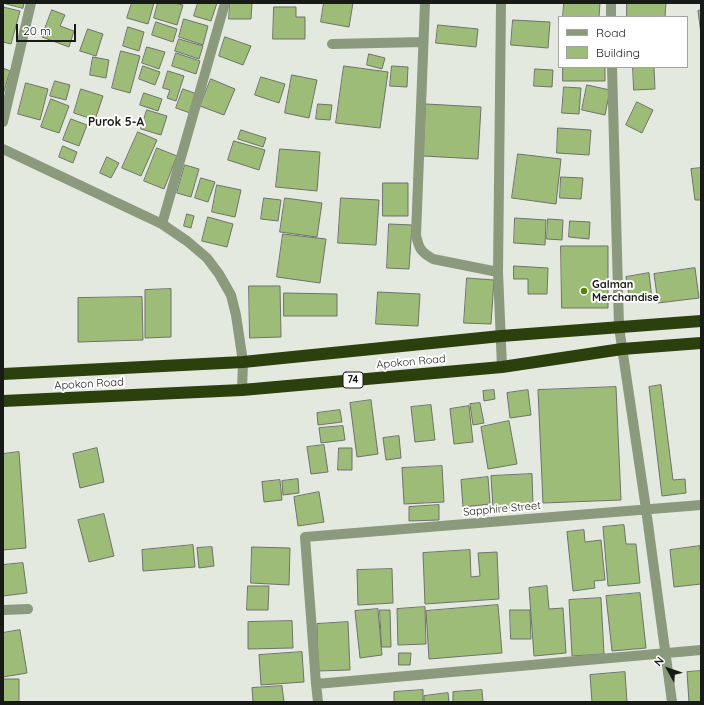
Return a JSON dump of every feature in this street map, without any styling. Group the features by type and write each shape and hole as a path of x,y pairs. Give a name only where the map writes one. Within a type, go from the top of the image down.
{"highway":[{"name":"Apokon Road","path":"3,374 243,362 501,336 701,321"},
{"name":"Apokon Road","path":"3,401 242,390 502,367 622,349 701,343"}],"street":[{"path":"3,122 31,3"},
{"path":"162,224 225,3"},
{"path":"425,3 416,235 418,245 424,254 433,259 498,272"},
{"path":"501,3 498,272 502,367"},
{"path":"611,3 611,16"},
{"path":"332,44 423,42"},
{"path":"612,68 619,327 646,509 672,702"},
{"path":"3,149 162,224 187,241 206,258 220,274 231,296 236,315 243,362 242,390"},
{"name":"Sapphire Street","path":"316,684 305,537 701,505"},
{"path":"3,610 28,609"},
{"path":"318,702 316,684 701,650"}],"building":[{"path":"3,3 24,3 23,8"},
{"path":"132,3 154,3 148,24 127,18"},
{"path":"158,3 174,3 183,5 177,25 154,18"},
{"path":"198,3 217,3 211,21 194,16"},
{"path":"230,3 252,3 251,19 229,19"},
{"path":"324,3 353,3 349,27 321,22"},
{"path":"564,3 600,3 599,16 563,16"},
{"path":"627,3 666,3 665,16 627,16"},
{"path":"3,7 20,11 11,44 3,42"},
{"path":"274,7 296,7 296,17 305,17 305,39 273,39"},
{"path":"52,10 65,15 60,26 74,31 69,47 42,37"},
{"path":"701,10 701,34 698,11"},
{"path":"184,19 208,26 203,45 179,37"},
{"path":"513,20 550,22 548,48 511,45"},
{"path":"156,22 177,29 173,42 152,35"},
{"path":"438,25 478,29 476,47 436,43"},
{"path":"128,27 144,32 139,51 123,46"},
{"path":"88,29 103,34 96,56 80,51"},
{"path":"225,37 251,46 243,65 219,56"},
{"path":"179,39 203,46 199,59 175,51"},
{"path":"147,47 165,52 159,69 142,63"},
{"path":"121,51 140,56 130,93 112,88"},
{"path":"176,53 200,61 196,74 172,66"},
{"path":"369,54 385,58 382,69 367,65"},
{"path":"93,57 109,60 106,78 90,75"},
{"path":"143,66 160,72 155,85 139,79"},
{"path":"344,66 388,72 380,128 336,123"},
{"path":"392,66 408,67 407,87 390,86"},
{"path":"3,68 10,71 3,95"},
{"path":"563,68 605,68 605,81 563,81"},
{"path":"633,68 654,68 655,89 634,90"},
{"path":"535,69 553,70 552,87 534,86"},
{"path":"168,71 184,76 176,101 167,98 170,90 163,88"},
{"path":"292,75 317,80 309,118 285,113"},
{"path":"261,77 285,84 279,103 255,95"},
{"path":"211,79 235,89 224,115 200,106"},
{"path":"55,81 70,85 66,100 50,96"},
{"path":"26,83 48,89 40,120 18,114"},
{"path":"587,85 610,90 605,115 582,110"},
{"path":"564,87 581,88 579,114 562,113"},
{"path":"81,89 103,96 95,120 74,113"},
{"path":"183,89 197,94 190,113 176,108"},
{"path":"144,93 162,99 158,111 140,105"},
{"path":"51,99 69,106 59,133 41,127"},
{"path":"637,102 653,110 642,133 626,125"},
{"path":"318,104 332,105 330,120 316,119"},
{"path":"426,104 481,107 478,159 423,156"},
{"path":"147,110 167,116 161,135 141,129"},
{"path":"71,119 87,125 79,146 63,140"},
{"path":"558,128 591,130 589,155 557,153"},
{"path":"241,130 266,138 263,147 238,139"},
{"path":"138,132 157,140 141,176 122,168"},
{"path":"234,141 265,150 259,170 228,160"},
{"path":"63,146 77,152 73,163 59,157"},
{"path":"157,148 177,156 164,189 144,181"},
{"path":"280,149 320,152 317,191 276,187"},
{"path":"518,154 561,159 556,204 512,198"},
{"path":"107,157 119,163 111,178 100,173"},
{"path":"185,165 199,169 191,197 177,193"},
{"path":"701,168 701,200 695,200 691,169"},
{"path":"561,177 583,178 581,199 560,198"},
{"path":"201,178 215,182 208,202 195,198"},
{"path":"383,183 408,183 408,216 383,216"},
{"path":"217,185 241,190 235,217 212,212"},
{"path":"264,198 281,200 278,221 261,219"},
{"path":"285,198 322,203 317,237 280,232"},
{"path":"341,198 379,200 376,245 338,243"},
{"path":"187,214 194,216 191,228 184,226"},
{"path":"208,217 233,224 227,247 202,241"},
{"path":"515,218 546,220 545,245 514,243"},
{"path":"548,219 563,220 562,240 547,239"},
{"path":"570,221 590,222 589,239 569,237"},
{"path":"389,224 412,225 409,269 387,268"},
{"path":"283,234 326,239 320,283 277,277"},
{"path":"561,246 608,246 608,308 562,308"},
{"path":"514,266 548,268 547,294 528,294 528,279 514,279"},
{"path":"695,268 699,298 658,303 654,274"},
{"path":"649,273 652,299 630,302 626,277"},
{"path":"467,278 494,280 491,324 464,323"},
{"path":"249,286 280,286 281,337 250,338"},
{"path":"171,289 171,337 145,338 145,290"},
{"path":"378,292 420,294 418,326 376,324"},
{"path":"284,293 337,294 337,316 284,316"},
{"path":"142,297 143,340 78,342 78,298"},
{"path":"661,385 673,480 685,479 686,493 662,496 649,387"},
{"path":"616,387 621,500 543,503 538,390"},
{"path":"494,390 495,399 484,401 483,391"},
{"path":"528,390 531,415 510,418 507,393"},
{"path":"371,400 378,454 357,457 350,403"},
{"path":"480,403 484,423 473,425 470,404"},
{"path":"431,405 435,440 415,442 411,407"},
{"path":"469,406 473,442 454,444 450,409"},
{"path":"340,410 342,422 318,425 317,413"},
{"path":"509,421 517,464 488,469 481,427"},
{"path":"343,426 345,440 321,443 319,428"},
{"path":"399,436 401,458 386,460 383,438"},
{"path":"324,445 328,472 311,474 307,447"},
{"path":"97,448 104,482 80,488 73,454"},
{"path":"339,448 352,448 352,470 338,470"},
{"path":"19,452 26,548 3,550 3,454"},
{"path":"442,466 444,502 404,504 402,468"},
{"path":"532,474 533,506 493,508 491,476"},
{"path":"488,477 490,504 463,507 461,480"},
{"path":"298,479 299,493 283,495 282,481"},
{"path":"280,480 282,500 264,502 262,482"},
{"path":"319,492 324,522 298,526 294,497"},
{"path":"439,505 439,520 409,521 409,507"},
{"path":"104,514 114,556 89,562 78,520"},
{"path":"624,525 626,544 636,544 640,583 608,586 603,527"},
{"path":"584,530 585,542 601,540 605,580 594,581 595,588 573,591 567,532"},
{"path":"193,545 195,567 143,571 142,550"},
{"path":"700,546 701,584 674,587 670,550"},
{"path":"212,547 214,566 199,568 197,548"},
{"path":"252,547 290,548 289,585 251,583"},
{"path":"470,550 471,577 480,576 478,553 497,552 499,599 425,604 423,553"},
{"path":"23,563 27,593 3,596 3,565"},
{"path":"392,569 393,603 358,605 357,570"},
{"path":"248,586 269,586 268,610 247,610"},
{"path":"547,586 549,609 563,608 566,653 534,656 529,588"},
{"path":"640,593 646,648 612,651 606,596"},
{"path":"601,598 604,654 572,656 569,600"},
{"path":"498,605 502,653 429,659 426,611"},
{"path":"425,607 426,644 398,645 397,609"},
{"path":"378,609 382,655 360,658 355,611"},
{"path":"380,610 390,610 391,647 382,647"},
{"path":"510,610 530,610 531,639 511,639"},
{"path":"292,621 293,648 248,649 248,622"},
{"path":"348,622 350,670 318,671 317,624"},
{"path":"20,630 27,673 3,677 3,633"},
{"path":"302,652 304,682 261,685 259,655"},
{"path":"399,653 411,653 410,665 399,665"},
{"path":"701,671 701,702 689,702 687,672"},
{"path":"625,672 627,702 592,702 590,675"},
{"path":"3,679 19,679 19,702 3,702"},
{"path":"282,686 284,702 253,702 252,688"},
{"path":"423,690 423,702 394,702 394,692"},
{"path":"482,690 483,702 453,702 453,692"},
{"path":"448,693 449,702 424,702 424,696"}],"place":[{"name":"Galman Merchandise","path":"584,291"}],"district":[{"name":"Purok 5-A","path":"116,122"}]}
